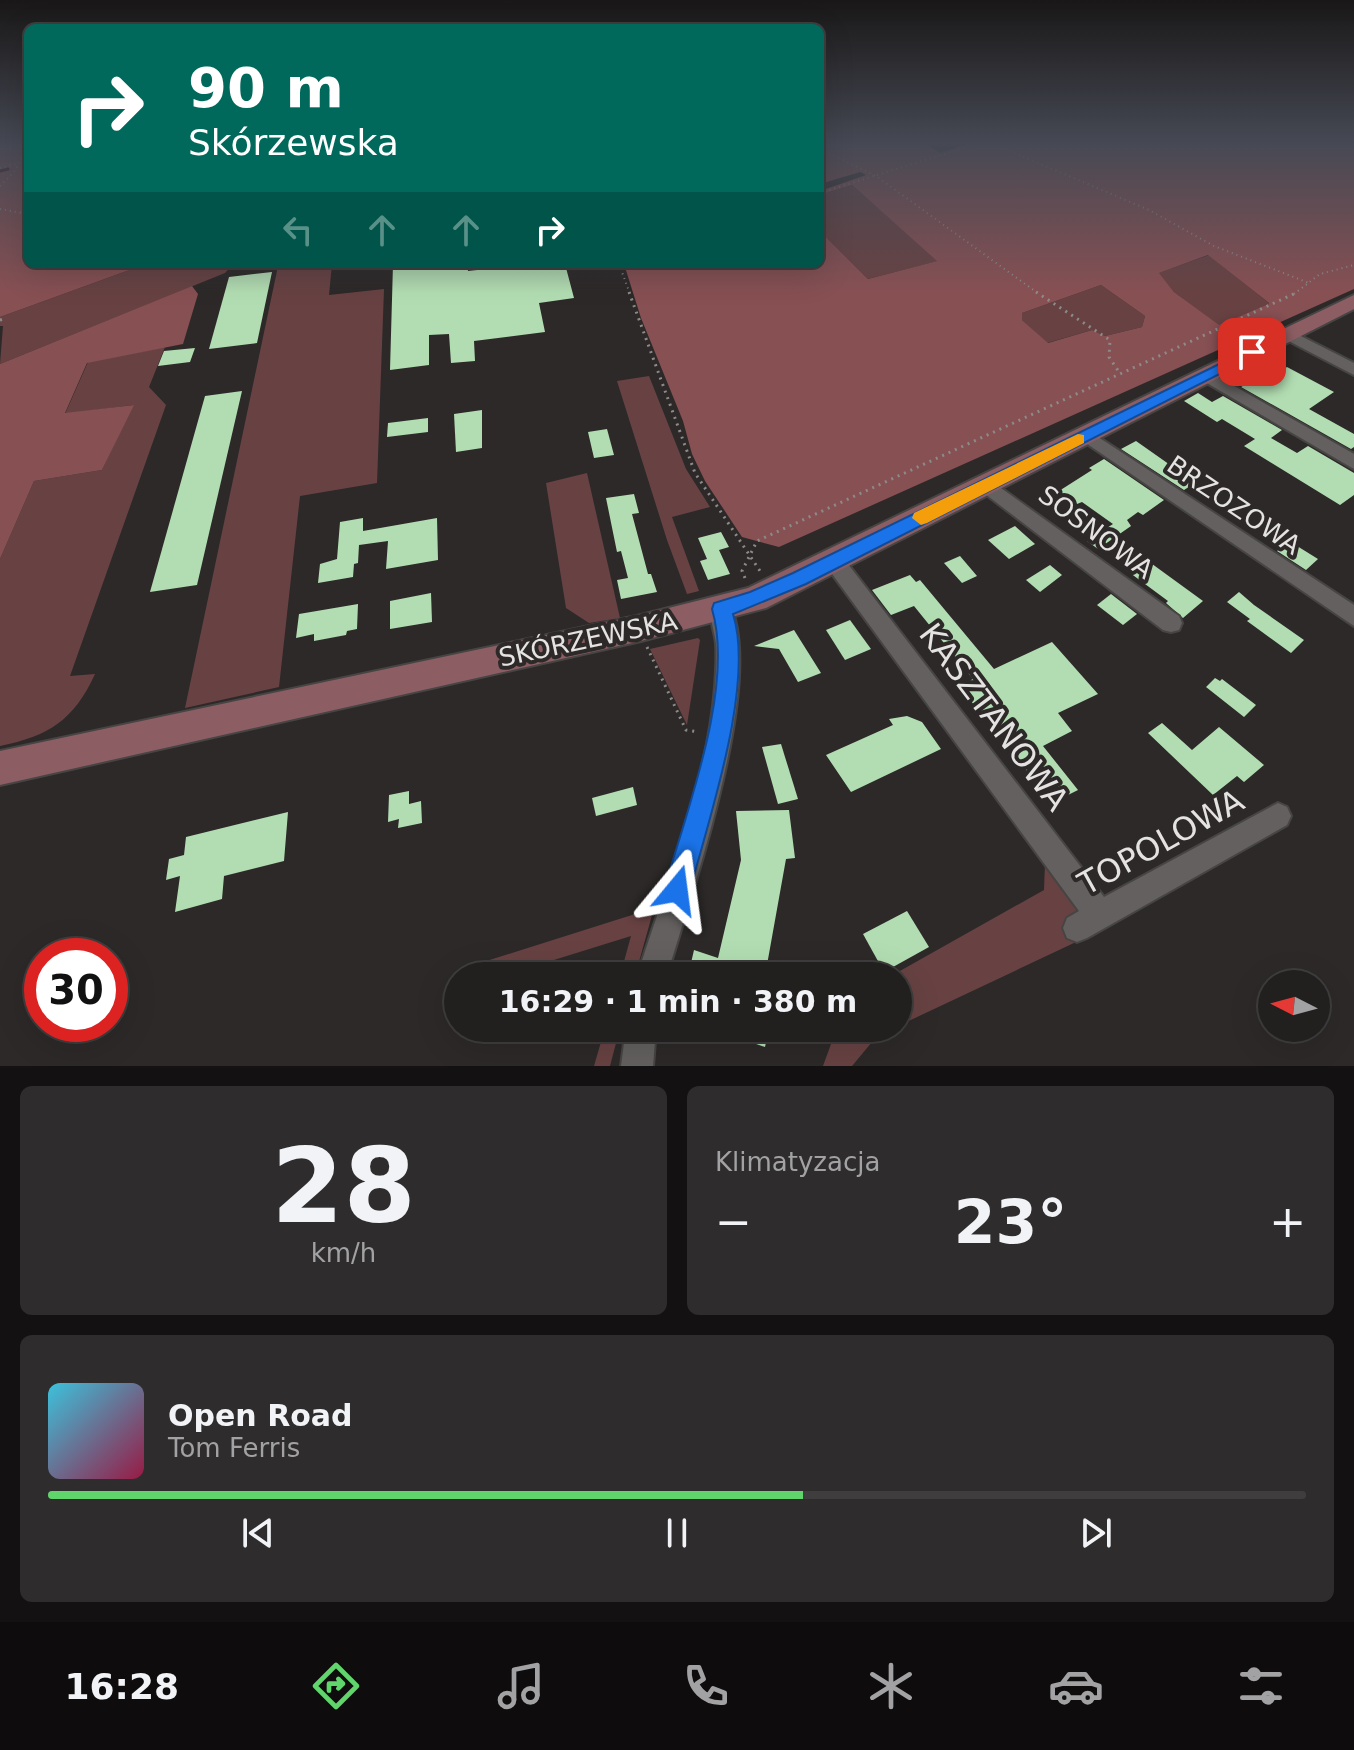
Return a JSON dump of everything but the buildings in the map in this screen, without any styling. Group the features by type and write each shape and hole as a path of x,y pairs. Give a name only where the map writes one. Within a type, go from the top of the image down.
{"street":[{"name":"SKÓRZEWSKA","path":"0,768 721,609 774,590 834,561 1354,301"},
{"path":"1287,334 1354,370"},
{"path":"1206,375 1354,462"},
{"name":"BRZOZOWA","path":"1086,435 1354,617"},
{"name":"SOSNOWA","path":"987,485 1171,623"},
{"name":"KASZTANOWA","path":"834,561 1088,921"},
{"path":"656,962 720,734 729,634 721,609"},
{"name":"TOPOLOWA","path":"1088,921 1278,816"},
{"path":"637,1066 640,1042"}],"path":[{"path":"899,193 1015,279 1110,340 1107,351 1111,363 1120,373"},
{"path":"1108,193 1149,210 1214,246 1309,283"},
{"path":"0,209 24,213"},
{"path":"746,580 742,571 757,541 1272,306 1297,293 1320,274 1354,265"},
{"path":"620,268 695,473 774,590"},
{"path":"646,646 686,730 707,733"}],"shaded area":[{"path":"0,193 24,193 24,268 135,268 0,317"},
{"path":"861,193 938,261 868,279 824,235 824,194"},
{"path":"861,193 1354,193 1354,289 779,547 742,537 705,481 692,454 683,421 641,318 625,268 824,268 824,235 868,279 937,261","holes":["1208,255 1269,303 1219,325 1174,292 1159,273","1101,285 1145,316 1142,327 1105,336 1092,330 1048,343 1022,320 1022,313"]},
{"path":"1209,255 1270,304 1219,326 1174,292 1158,273"},
{"path":"135,268 229,268 225,273 0,364 3,326 0,326 0,317"},
{"path":"278,268 332,268 329,295 384,289 377,483 300,496 279,687 185,708"},
{"path":"1101,285 1145,316 1142,327 1105,336 1092,330 1047,343 1022,320 1022,313"},
{"path":"192,286 198,294 183,344 87,363 65,413 134,405 102,470 34,481 0,559 0,364"},
{"path":"165,347 149,387 166,405 70,676 95,674 78,703 58,724 33,737 0,746 0,559 34,481 102,470 133,405 65,414 88,362"},
{"path":"649,376 686,469 710,507 672,517 699,591 687,594 617,381"},
{"path":"587,473 620,618 589,623 566,608 546,483"},
{"path":"700,640 687,725 650,649"},
{"path":"1045,863 1093,934 912,1019 912,964 1044,890"},
{"path":"654,908 639,962 624,962 631,936 547,962 483,962"},
{"path":"601,1042 616,1042 610,1066 594,1066"},
{"path":"872,1042 852,1066 823,1066 831,1044"}],"slow traffic":[{"path":"921,518 1078,439"}],"route":[{"path":"677,890 722,724 729,634 721,609 755,599 799,579 1252,352"}]}
